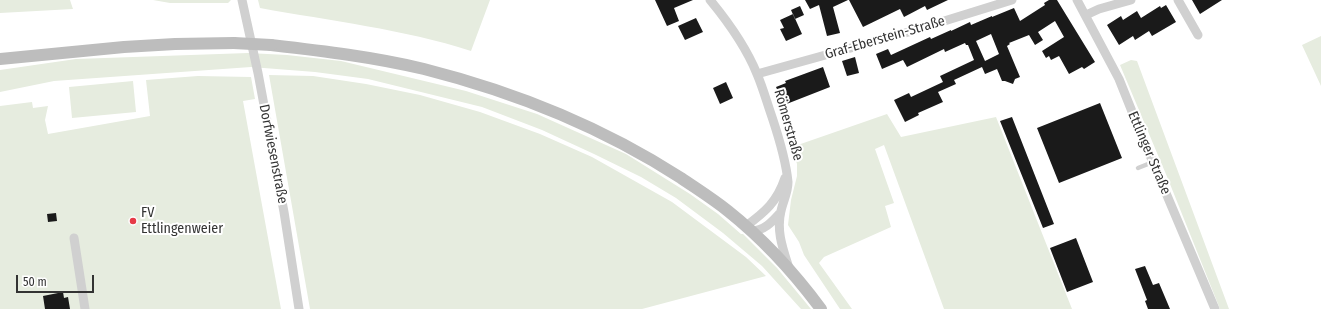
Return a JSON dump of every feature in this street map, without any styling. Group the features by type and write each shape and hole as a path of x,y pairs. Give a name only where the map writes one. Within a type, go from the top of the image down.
{"main road":[{"name":"Römerstraße","path":"0,59 124,47 234,43 272,45 371,58 423,69 478,84 567,117 597,131 653,160 711,198 748,229 790,270 821,309"}],"street":[{"name":"Dorfwiesenstraße","path":"242,0 258,73 284,212 299,309"},
{"name":"Römerstraße","path":"710,0 727,20 758,74 776,130 783,154 788,188 780,213 779,231 790,270"},
{"name":"Graf-Eberstein-Straße","path":"758,74 1012,0"},
{"name":"Ettlinger Straße","path":"1077,0 1119,79 1215,309"},
{"path":"1086,15 1099,9 1131,0"},
{"path":"1178,0 1198,35"},
{"path":"748,229 775,200 782,187 786,173"},
{"path":"748,229 758,231 763,229 780,213"},
{"path":"74,238 85,309"}],"lane":[{"path":"1138,168 1153,162"}],"shaded area":[{"path":"0,0 70,0 73,9 0,13"},
{"path":"153,0 231,0 228,3 170,3"},
{"path":"258,0 490,0 471,51 445,43 393,31 260,8"},
{"path":"1321,36 1321,86 1302,45"},
{"path":"248,53 287,55 341,61 466,91 537,114 626,154 690,194 718,214 741,234 743,234 777,268 811,309 801,309 762,266 723,233 676,198 641,177 594,154 542,130 482,107 368,79 315,72 251,67 54,81 0,92 0,70 76,59"},
{"path":"1131,60 1137,61 1229,309 1220,309 1120,65"},
{"path":"269,75 313,76 366,84 420,95 480,112 540,134 592,157 672,202 746,257 766,276 642,309 310,309"},
{"name":"FV Ettlingenweier","path":"198,76 251,77 255,99 243,101 281,309 0,309 0,106 32,102 33,108 48,106 45,120 48,134 150,116 146,80"},
{"path":"133,81 136,112 72,118 69,87"},
{"path":"887,114 901,137 996,117 1072,309 944,309 884,145 875,149 894,203 885,206 891,227 824,257 819,263 852,309 840,309 804,255 799,242 788,225 791,200 797,176 797,164 792,147"}],"building":[{"path":"655,0 693,0 674,8 679,21 667,26"},
{"path":"805,0 848,0 833,7 840,33 827,36 819,5 810,9"},
{"path":"849,0 948,0 927,10 925,6 904,17 900,9 863,27"},
{"path":"1049,0 1057,0 1095,62 1084,69 1082,67 1069,74 1059,56 1051,60 1049,56 1046,58 1042,51 1064,37 1055,21 1038,32 1043,40 1035,45 1029,35 1009,43 1010,44 1007,46 1020,77 1015,79 1013,84 1002,81 997,69 985,74 982,67 954,80 956,84 938,92 943,102 918,113 919,115 905,122 894,100 909,93 911,97 943,82 940,76 974,60 968,45 965,43 945,52 944,49 907,67 903,60 882,69 876,54 888,49 891,55 930,37 931,39 970,22 971,25 1014,8 1020,21 1045,5 1044,3","holes":["991,34 999,54 985,61 976,41"]},
{"path":"1192,0 1222,0 1200,14"},
{"path":"1166,5 1176,22 1152,36 1149,31 1135,40 1133,36 1119,45 1107,25 1121,16 1123,20 1137,11 1141,18 1160,6 1161,8"},
{"path":"800,6 804,15 795,19 791,10"},
{"path":"793,14 802,34 786,41 780,29 784,28 780,20"},
{"path":"696,18 703,32 685,40 678,26"},
{"path":"855,57 859,73 847,76 842,61"},
{"path":"823,67 830,87 784,105 776,87 786,83 785,81"},
{"path":"726,82 733,98 720,104 713,88"},
{"path":"1100,103 1122,158 1059,183 1037,128"},
{"path":"1012,117 1054,224 1043,228 1000,121"},
{"path":"56,213 57,221 48,222 47,214"},
{"path":"1076,238 1093,282 1067,292 1050,248"},
{"path":"1145,266 1153,285 1159,283 1170,309 1148,309 1145,301 1147,300 1135,269"},
{"path":"63,292 64,298 68,297 70,309 45,309 43,296"}],"place":[{"name":"FV Ettlingenweier","path":"133,221"}]}
